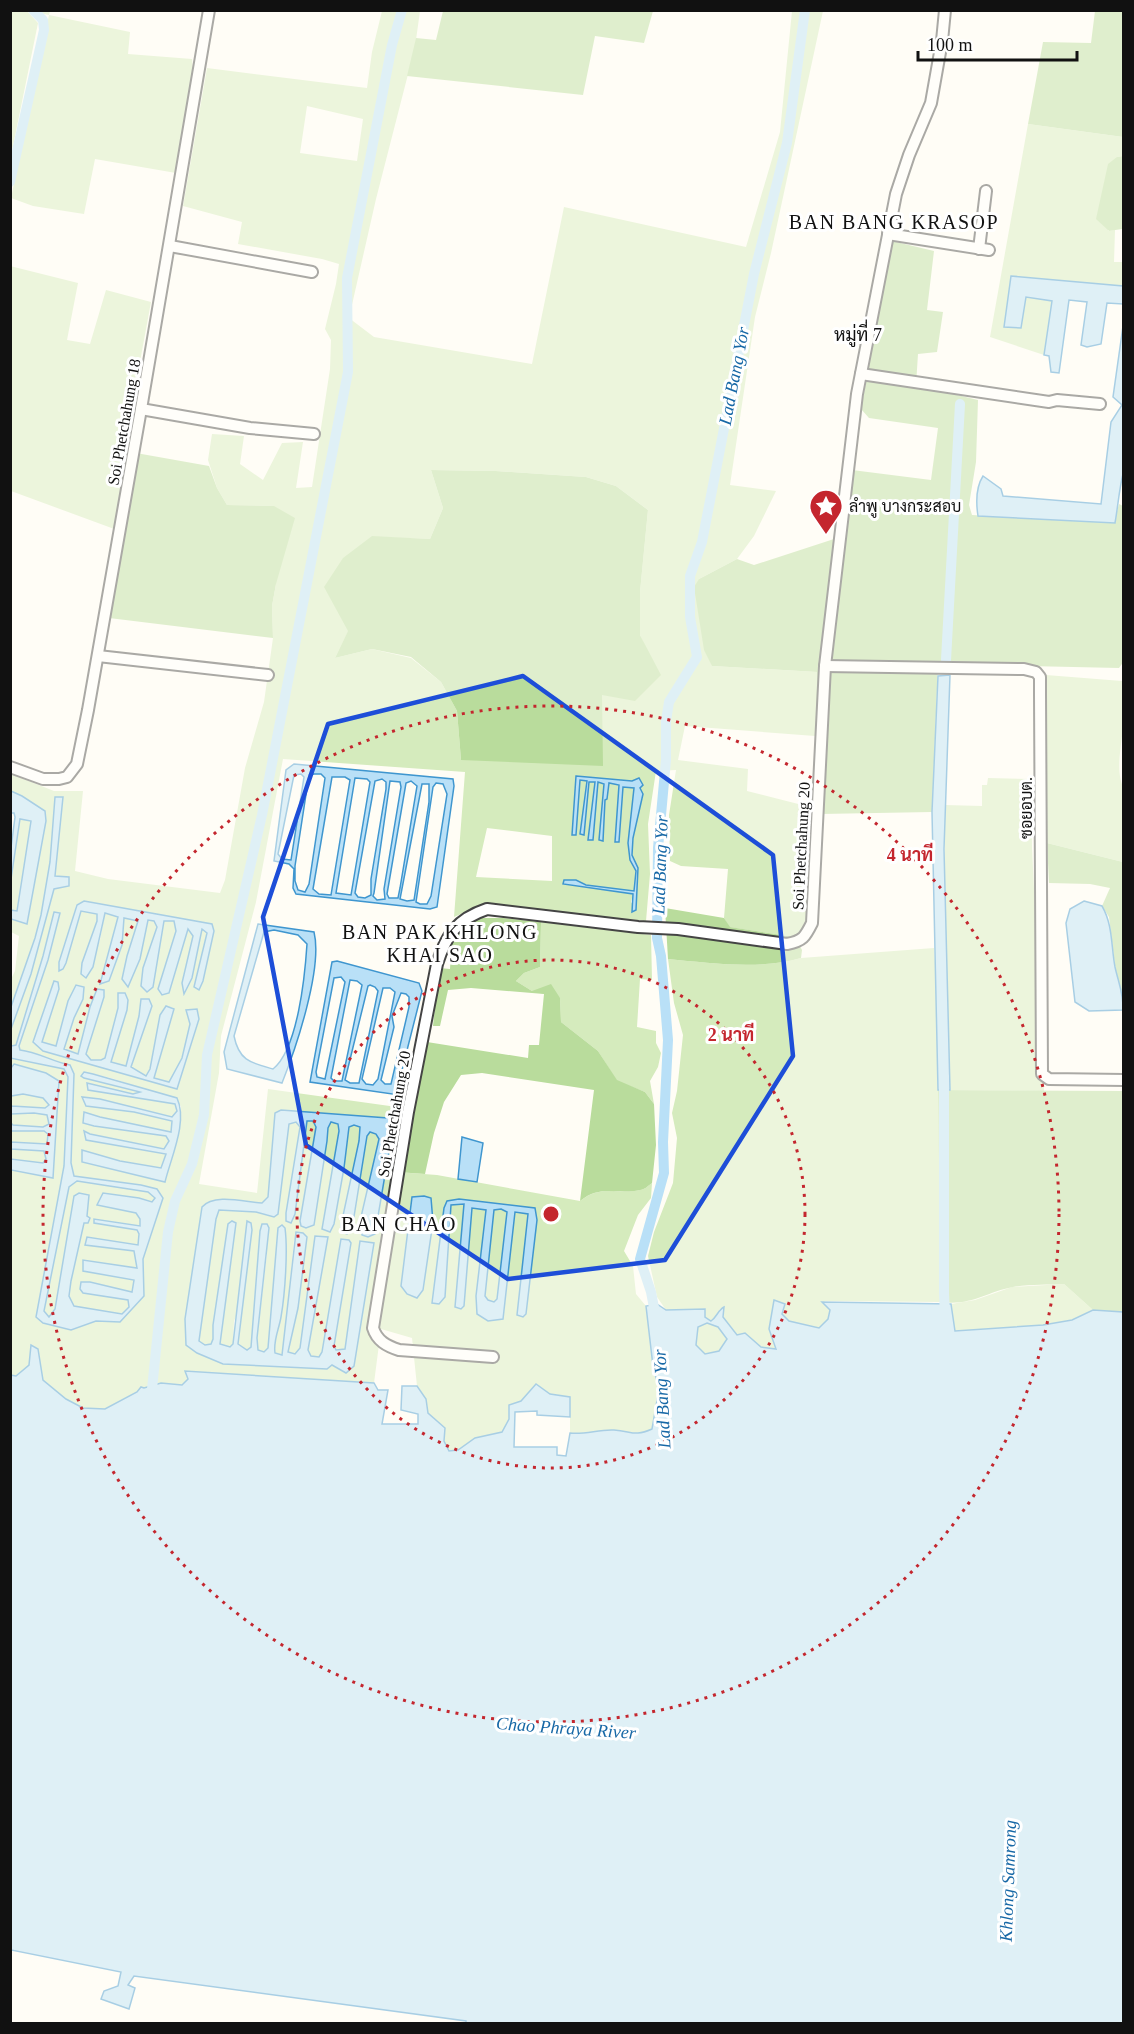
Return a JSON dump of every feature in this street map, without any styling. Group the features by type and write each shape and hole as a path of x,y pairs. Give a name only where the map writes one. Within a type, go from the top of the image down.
{"street":[{"name":"Soi Phetchahung 18","path":"10,767 43,779 59,779 67,777 73,771 79,753 170,246 209,10"},
{"name":"Soi Phetchahung 20","path":"494,1357 399,1350 381,1341 372,1329 408,1112 443,944 455,927 472,914 488,909 638,927 678,929 787,944 797,942 806,936 812,923 825,666 861,374 888,234 903,174 931,103 945,10"},
{"path":"888,234 984,249 987,191"},
{"path":"170,246 312,272"},
{"path":"861,374 1049,402 1057,400 1100,404"},
{"path":"141,409 250,428 314,434"},
{"path":"98,656 268,675"},
{"name":"ซอยอบต.","path":"825,666 1023,669 1036,672 1040,677 1042,1074 1049,1079 1124,1080"}],"highlighted area":[{"path":"523,676 773,855 793,1056 665,1260 508,1279 306,1145 263,917 328,724"}],"green space":[{"path":"11,10 27,11 38,23 11,156"},
{"path":"443,10 653,11 644,43 595,36 583,95 407,76 416,38 436,40"},
{"path":"30,11 50,11 49,15"},
{"path":"382,11 420,11 415,47 376,199 349,318 374,337 532,364 564,207 746,247 780,132 792,11 823,11 755,317 730,485 776,491 754,536 737,559 699,579 712,666 817,672 815,736 685,726 678,760 748,769 747,791 810,807 809,924 802,933 795,937 729,927 724,918 728,869 681,866 670,861 669,815 676,770 656,771 648,824 650,874 646,921 484,904 454,917 465,772 283,759 256,902 221,1036 219,1073 199,1184 257,1193 268,1089 404,1108 397,1172 437,1175 580,1201 602,1191 642,1190 652,1183 651,1198 638,1215 624,1251 633,1266 636,1294 646,1306 653,1366 659,1389 652,1430 639,1435 570,1433 570,1397 550,1394 536,1384 521,1401 502,1432 475,1438 458,1450 449,1451 444,1441 445,1428 428,1413 426,1399 417,1386 412,1338 381,1329 374,1383 185,1371 188,1379 182,1385 161,1383 144,1388 105,1409 83,1408 66,1399 43,1380 38,1349 32,1345 29,1365 16,1376 11,1375 10,981 15,971 19,936 11,932 11,919 27,923 46,821 22,796 11,791 11,774 54,791 83,791 75,871 108,879 220,893 225,880 245,768 264,702 273,638 272,606 276,584 274,506 227,505 217,488 208,460 212,434 244,436 240,464 263,480 282,443 303,442 296,488 312,487 330,369 331,340 325,329 339,264 238,244 242,222 183,206 207,68 367,88 372,52","holes":["307,106 363,119 357,161 300,153","431,470 496,471 586,477 616,486 648,510 640,592 640,635 647,650 602,694 600,720 461,760 457,711 441,682 411,658 372,649 335,658 348,632 372,537 430,539 443,508","576,776 632,781 639,779 643,795 633,838 632,855 638,868 636,910 631,902 633,894 563,884 576,880 586,885 634,892 636,871 630,860 628,843 634,788 623,786 619,842 615,842 619,784 609,783 605,800 603,841 599,839 604,783 598,782 593,840 588,840 595,782 589,781 584,835 580,834 587,781 580,780 572,835","487,828 552,836 552,881 476,877","84,901 212,924 214,931 203,981 199,989 194,986 207,932 202,928 192,978 185,993 182,983 193,936 187,928 169,993 158,989 176,931 174,921 164,921 153,987 147,992 141,986 143,968 158,927 155,921 148,920 140,959 127,956 138,921 124,918 122,945 100,983 118,917 105,913 100,940 86,977 81,974 82,963 97,921 97,914 81,911 63,969 76,905","54,981 59,989 42,1042 56,1046 68,1001 76,986 83,999 64,1049 78,1054 104,997 86,1055 91,1060 105,1058 118,1008 118,994 128,1000 110,1062 126,1066 141,999 152,1006 131,1068 146,1077 150,1069 160,1015 166,1006 173,1008 154,1079 170,1083 182,1058 190,1024 186,1010 199,1020 177,1089 44,1051 33,1043","84,1073 121,1081 181,1106 165,1181 82,1162 83,1151 120,1161 161,1168 166,1154 86,1140 85,1131 90,1134 165,1149 169,1141 166,1136 83,1123 84,1112 171,1133 173,1121 83,1098 100,1099 173,1117 177,1111 175,1104 88,1090 87,1083 133,1094 142,1092 84,1078","281,1110 388,1118 393,1131 386,1159 375,1234 361,1217 379,1139 370,1131 367,1136 352,1229 347,1234 341,1225 359,1141 360,1127 354,1125 349,1127 334,1224 330,1232 331,1184 339,1131 338,1123 331,1122 327,1141 300,1221 316,1127 313,1121 307,1121 295,1214 291,1222 286,1213 300,1127 296,1122 289,1124 277,1214 274,1217 256,1212 219,1209 216,1219 199,1341 205,1345 211,1344 213,1339 213,1325 228,1224 233,1221 236,1223 220,1345 231,1347 233,1344 234,1321 242,1304 238,1345 248,1350 251,1347 262,1224 267,1254 257,1338 258,1350 264,1352 268,1348 285,1228 281,1317 274,1345 275,1353 283,1355 294,1240 307,1238 298,1308 288,1352 295,1354 300,1348 328,1237 308,1350 311,1356 319,1357 322,1352 341,1239 334,1347 336,1350 345,1349 360,1241 346,1373 332,1365 186,1345 185,1319 202,1207 214,1200 262,1203 268,1197 275,1114"]},
{"path":"1095,11 1123,11 1123,137 1028,124 1043,42 1091,43"},
{"path":"49,15 130,32 128,54 192,59 194,81 176,173 95,159 84,214 33,206 11,198"},
{"path":"1028,124 1123,137 1123,156 1117,157 1108,231 1115,230 1114,262 1123,262 1123,286 1011,277 1026,297 1052,301 1044,355 990,337"},
{"path":"1123,156 1122,229 1109,231 1096,219 1108,164 1117,157"},
{"path":"892,241 934,251 927,310 943,312 937,352 918,354 916,385 978,400 976,462 969,505 972,515 1114,523 1119,504 1123,506 1124,661 1119,668 938,664 932,812 821,814 815,736 817,672 712,666 704,650 694,587 699,579 737,559 754,565 834,539 840,508 852,470 931,480 938,428 869,418 861,409"},
{"path":"10,266 78,283 67,340 90,344 106,290 151,302 137,378 139,395 117,530 11,491"},
{"path":"136,453 209,466 217,488 227,505 274,506 295,518 276,584 272,606 273,638 109,618"},
{"path":"431,470 496,471 586,477 616,486 648,510 640,592 640,635 661,675 635,701 602,695 603,766 461,760 457,711 441,682 411,657 372,649 335,658 348,631 324,587 343,558 372,536 430,539 443,508"},
{"path":"1046,675 1122,681 1124,719 1119,764 1124,788 1123,862 1047,843"},
{"path":"988,778 1031,779 1032,848 1044,1091 950,1090 944,909 945,805 982,806 982,785 987,785"},
{"path":"20,819 32,820 17,911 11,910 11,879"},
{"path":"1047,843 1123,862 1123,1002 1115,966 1109,917 1102,906 1110,888 1090,884 1049,883"},
{"path":"665,908 724,918 730,927 795,937 802,950 801,958 752,965 668,959"},
{"path":"476,918 541,922 540,967 524,973 516,981 532,991 551,984 560,998 561,1022 598,1051 617,1080 645,1092 654,1104 656,1145 652,1183 644,1189 602,1191 580,1201 594,1090 482,1073 461,1075 444,1102 425,1174 397,1172 427,1042 528,1058 529,1045 539,1045 544,994 471,988 448,990 440,1026 433,1026 439,968 450,969 452,936"},
{"path":"541,922 651,935 652,980 640,979 637,1027 656,1031 656,1043 661,1053 658,1067 650,1081 654,1104 645,1092 617,1081 598,1051 561,1022 560,998 532,991 516,981 524,973 540,967"},
{"path":"934,948 937,989 941,1302 824,1301 830,1309 828,1319 819,1328 789,1321 782,1314 769,1329 777,1350 761,1347 745,1333 737,1335 723,1317 724,1308 720,1309 711,1321 705,1317 705,1309 666,1310 657,1297 648,1256 654,1232 673,1183 677,1138 672,1113 677,1091 683,1035 674,1003 668,959 752,965 801,958"},
{"path":"938,1090 1123,1091 1123,1312 1093,1310 1064,1284 1019,1286 962,1302 941,1302"},
{"path":"1064,1284 1093,1310 1072,1320 1043,1325 954,1331 951,1304 975,1300 1012,1287"},
{"path":"707,1323 718,1327 727,1339 719,1352 704,1354 696,1345 698,1327"}],"water":[{"path":"1011,276 1123,286 1123,304 1107,303 1101,344 1087,347 1081,345 1087,302 1069,300 1059,373 1051,372 1049,356 1044,355 1052,301 1026,297 1021,328 1004,327"},
{"path":"1123,326 1123,474 1115,523 978,516 977,495 983,476 1001,489 1003,496 1101,504 1111,422 1122,405 1113,397"},
{"path":"950,675 944,849 950,1090 938,1090 932,812 938,676"},
{"path":"294,764 453,779 454,786 437,907 430,909 296,894 293,888 294,869 289,864 274,861 286,770","holes":["301,774 304,777 291,860 282,859 278,854 294,775","321,774 325,778 309,884 305,892 298,890 295,881 295,866 309,775","332,777 345,777 350,780 331,895 319,894 313,889","355,778 367,779 370,782 351,895 336,893","382,779 386,782 386,789 371,879 371,895 365,898 358,897 355,893 375,781","390,781 400,782 384,889 385,899 377,900 373,896","411,781 417,786 398,898 389,898 387,894 406,783","436,783 443,784 447,794 431,896 427,904 416,902 433,787","422,784 429,784 429,802 414,900 400,899"]},
{"path":"576,776 632,781 639,778 643,785 640,788 643,794 633,838 632,855 638,868 636,910 632,912 633,894 563,884 564,880 576,880 586,885 634,891 636,871 630,860 628,843 634,788 623,787 619,842 615,842 619,785 609,783 605,800 603,841 599,840 604,784 598,782 593,840 588,840 595,782 589,782 584,835 580,834 587,781 580,780 576,835 572,835"},
{"path":"11,791 45,811 46,821 27,924 11,919 10,910 17,911 31,821 20,819 11,879 11,848 15,817 14,813 11,813"},
{"path":"55,797 63,797 55,876 69,877 69,886 54,889 31,974 11,1029 11,1007 41,915 50,862"},
{"path":"84,901 212,924 214,931 199,990 194,987 207,933 202,929 192,978 184,994 182,983 193,936 188,929 169,993 162,995 158,989 176,931 174,921 164,921 153,987 147,992 141,986 143,968 157,927 154,921 148,920 140,959 128,987 122,979 138,921 124,918 122,945 109,981 100,984 118,917 105,913 93,967 86,978 81,974 82,963 97,921 97,914 81,911 66,963 59,971 59,962 77,905"},
{"path":"1084,901 1102,906 1106,913 1122,993 1123,1010 1089,1011 1075,1002 1066,923 1070,909"},
{"path":"54,912 60,913 48,960 19,1046 20,1050 70,1065 74,1074 71,1163 74,1176 141,1185 157,1189 163,1198 143,1259 144,1296 120,1322 96,1321 71,1330 43,1323 36,1317 64,1166 68,1077 64,1069 10,1058 11,1046 16,1045","holes":["77,1181 148,1192 155,1198 152,1202 103,1193 97,1205 136,1213 140,1219 140,1226 94,1219 94,1223 137,1230 138,1245 87,1237 85,1245 134,1251 137,1268 83,1260 83,1271 134,1280 132,1292 90,1282 81,1282 80,1289 83,1293 128,1300 129,1307 122,1314 74,1306 69,1296 84,1223 88,1223 90,1218 87,1216 89,1195 79,1193 74,1196 55,1309 49,1317 44,1311 69,1187"]},
{"path":"258,924 314,932 316,947 312,986 301,1029 282,1083 227,1069 224,1052","holes":["274,930 298,935 307,944 299,1011 289,1045 282,1059 273,1069 247,1060 239,1051 234,1036 264,932"]},
{"path":"337,961 419,983 422,991 401,1074 399,1095 310,1082 332,962","holes":["341,977 345,982 325,1079 317,1077 316,1072 334,978","350,980 357,981 362,985 342,1081 334,1081 331,1078","368,986 375,987 378,991 359,1083 350,1083 345,1080","383,988 390,988 395,992 378,1079 373,1085 366,1084 362,1079","401,993 406,994 409,997 409,1007 391,1084 385,1084 381,1080 394,1027 392,1016"]},
{"path":"54,981 58,982 59,989 42,1042 56,1046 68,1001 76,985 84,987 83,999 64,1049 78,1054 97,989 104,990 104,997 86,1054 91,1060 105,1058 118,1008 118,993 125,993 128,1000 127,1010 111,1062 126,1066 141,999 149,999 152,1006 131,1067 146,1076 150,1069 160,1015 166,1006 174,1009 154,1078 169,1082 182,1058 190,1024 186,1010 197,1009 199,1019 177,1089 43,1051 33,1042"},
{"path":"14,1064 46,1073 59,1081 53,1178 11,1170 11,1159 43,1163 46,1159 44,1151 11,1149 11,1142 47,1144 48,1134 44,1131 11,1131 11,1123 43,1127 49,1124 47,1115 11,1114 11,1105 45,1108 49,1105 43,1098 23,1094 11,1096 11,1068"},
{"path":"84,1072 177,1098 180,1107 180,1129 165,1182 82,1162 82,1150 120,1161 161,1168 166,1154 86,1140 84,1131 164,1149 169,1141 166,1136 83,1123 84,1112 171,1132 172,1121 134,1112 86,1106 82,1097 100,1099 172,1117 177,1111 175,1104 88,1090 87,1083 133,1094 140,1092 84,1078 81,1076"},
{"path":"281,1110 388,1118 394,1122 375,1234 368,1237 362,1235 361,1217 379,1139 376,1134 370,1132 367,1136 352,1229 347,1234 341,1232 341,1225 360,1127 354,1125 349,1127 334,1224 330,1232 322,1229 339,1131 338,1124 331,1122 328,1128 314,1225 306,1228 301,1226 300,1221 316,1127 313,1121 307,1121 295,1214 291,1223 286,1221 286,1213 300,1127 296,1122 289,1124 278,1214 274,1217 256,1212 219,1210 199,1341 205,1345 211,1344 213,1339 213,1325 228,1224 232,1221 236,1223 220,1344 230,1347 233,1344 247,1221 251,1223 252,1230 238,1344 247,1350 251,1347 262,1224 267,1224 269,1228 257,1338 258,1350 264,1352 268,1348 278,1228 282,1225 285,1228 286,1248 284,1297 275,1340 275,1353 282,1355 296,1232 303,1233 307,1237 298,1308 288,1352 295,1354 300,1348 315,1236 328,1237 308,1350 311,1356 319,1357 322,1352 341,1239 349,1240 351,1243 334,1346 336,1350 345,1349 360,1241 374,1243 354,1366 346,1373 332,1365 327,1369 223,1364 197,1353 186,1345 185,1319 202,1207 214,1200 262,1203 268,1197 275,1113"},
{"path":"462,1137 483,1143 477,1182 458,1179"},
{"path":"412,1197 431,1198 433,1222 423,1290 417,1298 407,1294 401,1286"},
{"path":"459,1199 535,1208 537,1220 526,1314 523,1317 517,1315 528,1214 515,1212 503,1319 488,1321 477,1314 476,1296 486,1210 472,1208 464,1306 461,1309 455,1307 464,1204 451,1205 445,1297 439,1304 432,1303 444,1208 447,1201","holes":["501,1209 507,1212 497,1299 494,1302 485,1296 494,1210"]},
{"path":"774,1300 785,1304 782,1314 789,1321 819,1328 828,1319 830,1310 822,1302 951,1304 955,1331 1043,1325 1072,1320 1093,1310 1123,1312 1123,2023 466,2024 466,2021 134,1976 128,1985 135,1988 129,2009 101,1999 104,1991 118,1986 121,1972 11,1950 10,1375 16,1376 29,1365 31,1345 38,1349 43,1380 66,1399 83,1408 105,1409 137,1392 141,1387 161,1383 182,1385 188,1379 185,1371 374,1383 378,1390 388,1390 382,1424 418,1424 418,1414 401,1410 402,1386 417,1386 426,1399 428,1413 445,1428 444,1441 449,1451 458,1450 475,1438 502,1432 509,1419 509,1405 521,1401 536,1384 550,1394 570,1397 570,1417 537,1415 537,1411 515,1412 514,1447 557,1447 557,1455 566,1456 570,1433 608,1430 637,1433 652,1429 659,1389 653,1366 646,1306 657,1304 666,1310 705,1309 705,1317 711,1321 724,1307 723,1317 737,1335 745,1333 761,1347 776,1349 769,1329","holes":["707,1323 718,1327 727,1339 719,1351 705,1354 696,1345 698,1327"]}],"waterway":[{"path":"10,182 44,30 43,20 33,10"},
{"path":"151,1399 168,1232 175,1201 192,1164 204,1115 207,1055 262,815 348,372 347,278 392,45 402,10"},
{"name":"Lad Bang Yor","path":"656,1318 651,1292 640,1259 664,1173 663,1142 668,1040 661,956 657,938 658,848 666,760 666,721 669,702 697,657 690,617 690,576 702,542 754,274 787,143 805,10"},
{"path":"946,660 960,404"},
{"path":"944,1077 945,1316"}],"place":[{"name":"ลำพู บางกระสอบ","path":"826,535"}],"district":[{"name":"BAN BANG KRASOP","path":"894,222"},
{"name":"หมู่ที่ 7","path":"858,335"},
{"name":"BAN PAK KHLONG KHAI SAO","path":"440,944"},
{"name":"BAN CHAO","path":"399,1224"}],"water label":[{"name":"Chao Phraya River","path":"566,1728"},
{"name":"Khlong Samrong","path":"1008,1881"}]}
